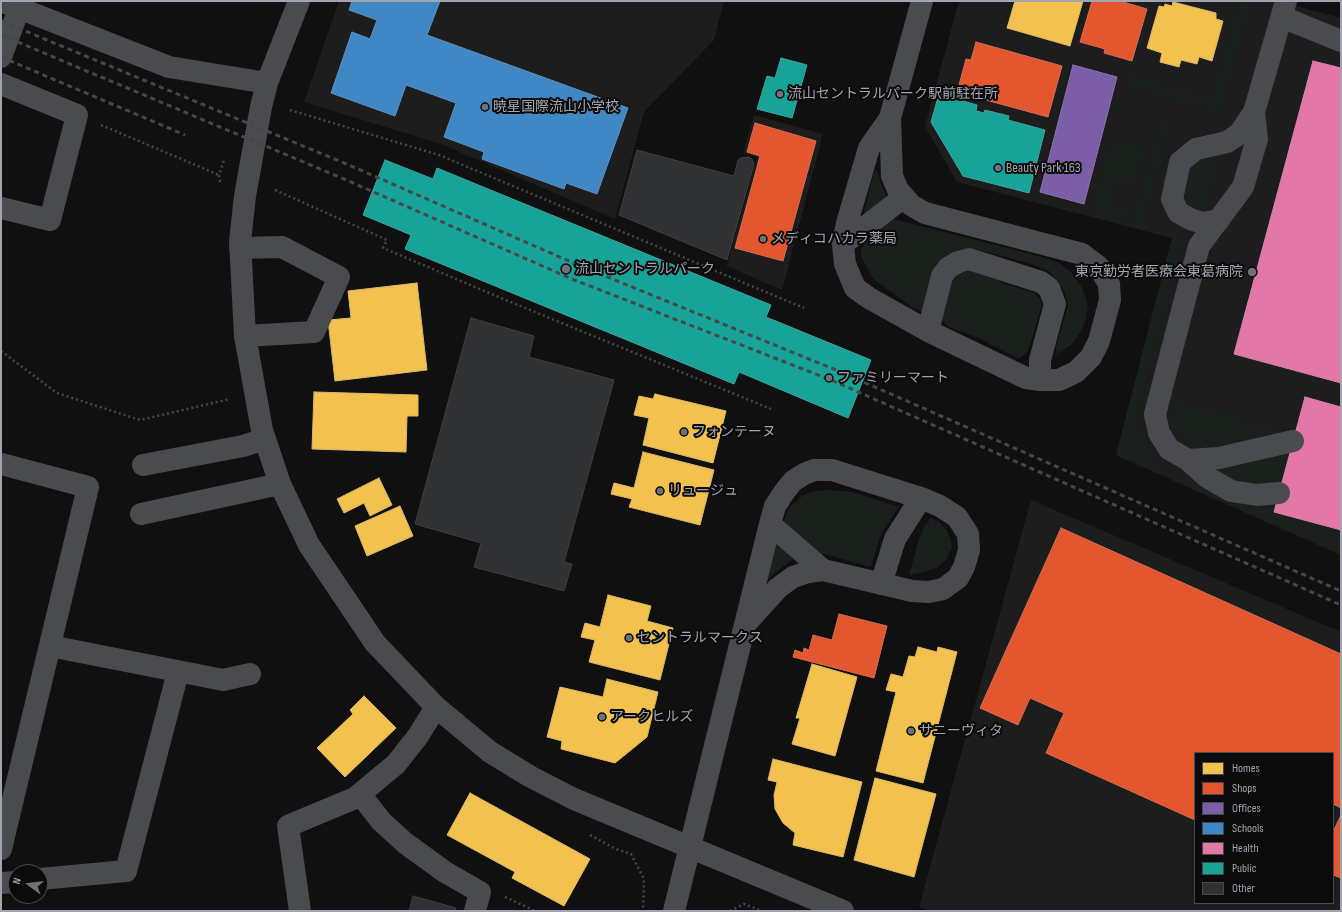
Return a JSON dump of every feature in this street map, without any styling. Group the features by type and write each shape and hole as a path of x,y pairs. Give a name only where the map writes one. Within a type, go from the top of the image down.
{"street":[{"path":"299,1 268,83 261,107 247,186 240,248 245,336 265,439 280,484 309,545 375,642 436,708 490,752 531,777 574,799 843,911"},
{"path":"890,118 869,148 847,223 843,244 845,264 855,288 869,298 928,331 1026,378 1059,380 1076,372 1091,357 1099,341 1110,300 1109,284 1099,267 1082,254 925,213 911,205 898,190 892,176 890,118 922,1"},
{"path":"1,56 10,5 169,67 268,83"},
{"path":"1219,220 1203,223 1190,219 1178,212 1172,199 1180,162 1196,149 1226,142 1239,134 1254,112 1284,9 1341,41"},
{"path":"1,84 77,115 50,220 1,208"},
{"path":"1254,112 1257,139 1243,187 1199,246 1155,414 1159,433 1169,449 1188,460 1207,477 1231,491 1257,495 1279,493"},
{"path":"843,244 904,197"},
{"path":"240,248 282,247 339,277 314,332 245,336"},
{"path":"928,331 942,276 948,268 958,262 969,259 1041,282 1049,288 1055,304 1040,360 1040,380"},
{"path":"143,465 243,446 265,439"},
{"path":"1188,460 1219,458 1293,441"},
{"path":"1,464 88,487 1,849"},
{"path":"674,911 747,622 770,524 775,506 793,481 814,470 832,470 921,498 940,506 957,517 968,534 969,550 964,567 958,578 943,588 930,592 912,591 823,570 808,572 794,577 778,588 747,622"},
{"path":"141,514 280,484"},
{"path":"881,584 895,539 921,498"},
{"path":"770,524 823,570"},
{"path":"50,646 223,680 250,674"},
{"path":"48,878 126,871 178,672"},
{"path":"300,911 288,826 355,798 396,764 418,736 436,708"},
{"path":"360,794 381,821 405,843 445,872 477,902"}],"path":[{"path":"290,110 439,155 804,308"},
{"path":"77,115 219,175"},
{"path":"275,190 387,240 383,248 771,409"},
{"path":"1,352 57,393 140,420 233,399"},
{"path":"477,902 494,892 535,911"},
{"path":"730,911 744,904 762,911"}],"shaded area":[{"name":"暁星国際流山小学校","path":"339,1 724,1 714,40 644,112 615,219 441,144 304,102"},
{"name":"東京勤労者医療会東葛病院","path":"959,1 1278,1 1341,18 1341,555 1116,455 1172,238 957,182 925,126"},
{"path":"1238,1 1252,1 1220,113 1124,86 1128,73 1213,97"},
{"path":"754,115 823,134 782,290 727,266 757,157 743,153"},
{"path":"1171,115 1179,118 1169,125 1145,219 1151,227 1180,235 1183,242 1138,412 1138,424 1145,444 1154,460 1172,472 1225,497 1277,501 1274,512 1341,530 1341,555 1116,455 1172,238 1130,227 1162,121"},
{"path":"1110,137 1144,146 1134,187 1118,183 1112,206 1128,210 1123,225 1090,216"},
{"path":"1201,156 1211,157 1216,162 1218,170 1210,200 1204,207 1197,208 1187,205 1183,200 1182,194 1191,160"},
{"path":"877,170 882,187 888,199 863,216 874,171"},
{"path":"893,219 1039,256 1059,263 1071,272 1082,288 1088,304 1086,320 1080,333 1071,345 1057,354 1056,347 1068,306 1065,293 1058,281 1049,271 1031,264 975,249 967,250 924,313 912,307 873,279 861,256 861,249 866,239"},
{"path":"960,270 981,270 1005,284 1033,292 1040,299 1042,305 1028,351 1019,359 983,340 949,327 943,321 941,316 948,282"},
{"path":"1174,399 1295,433 1216,452 1198,448 1188,444 1173,428 1170,420"},
{"path":"1290,451 1281,484 1253,487 1220,476 1220,468"},
{"path":"830,490 852,492 899,507 881,534 871,567 820,553 784,527 784,520 789,508 802,496 814,491"},
{"path":"1031,500 1341,632 1341,911 929,911 919,907"},
{"path":"931,518 939,522 946,529 951,540 952,548 946,560 938,567 925,572 909,575 921,532"},
{"path":"775,544 782,545 795,558 774,573 766,583"}],"building: Homes":[{"path":"1015,1 1083,1 1070,46 1007,28"},
{"path":"1173,2 1216,13 1216,19 1223,21 1212,61 1199,57 1197,64 1181,60 1179,67 1160,62 1162,53 1147,48 1159,6 1164,7 1165,4 1172,6"},
{"path":"417,283 427,370 335,381 328,320 351,318 348,291"},
{"path":"314,392 418,395 418,416 407,416 406,452 312,449"},
{"name":"フォンテーヌ","path":"655,394 726,411 713,463 643,445 649,418 634,415 639,396 653,399"},
{"name":"リュージュ","path":"643,452 714,470 700,525 629,507 632,499 611,494 614,483 634,488"},
{"path":"379,478 392,505 370,516 364,503 344,513 337,499"},
{"path":"400,506 413,536 367,556 355,526"},
{"name":"セントラルマークス","path":"608,595 651,606 647,621 673,628 660,680 589,662 595,640 581,637 585,623 600,627"},
{"name":"サニーヴィタ","path":"918,647 937,652 938,647 957,652 923,783 876,771 896,692 886,690 891,674 903,677 909,656 915,657"},
{"path":"812,664 857,677 835,756 792,744 800,718 796,718"},
{"name":"アークヒルズ","path":"607,679 658,692 647,737 615,763 561,749 562,741 547,737 560,687 603,697"},
{"path":"364,696 396,728 345,777 317,748 353,714 350,710"},
{"path":"773,759 862,782 843,857 793,845 795,833 783,823 775,809 774,795 777,782 768,780"},
{"path":"875,778 936,794 914,877 854,860"},
{"path":"470,793 590,859 564,906 512,878 515,872 447,835"}],"building: Shops":[{"path":"1092,1 1120,1 1147,9 1132,61 1104,53 1105,49 1080,42"},
{"path":"976,42 1062,66 1048,117 960,93 962,85 959,85 966,59 971,60"},
{"path":"755,123 816,141 783,261 735,248 760,156 747,152"},
{"path":"1061,528 1341,654 1341,808 1334,804 1334,752 1194,752 1194,820 1046,753 1064,713 1030,698 1018,725 980,708"},
{"path":"839,614 887,626 874,678 793,657 795,650 803,653 804,648 809,650 813,635 832,640"},
{"path":"1341,815 1341,878 1334,875 1334,830"}],"building: Offices":[{"path":"1073,65 1117,77 1084,204 1040,192"}],"building: Schools":[{"path":"352,1 440,1 427,35 628,108 597,194 566,183 564,189 482,159 484,152 444,137 456,103 406,85 395,116 331,93 352,32 370,39 377,20 349,10"}],"building: Health":[{"path":"1313,61 1341,68 1341,383 1234,354"},
{"path":"1305,397 1341,407 1341,530 1274,512"}],"building: Public":[{"name":"流山セントラルパーク駅前駐在所","path":"781,58 807,65 792,118 757,109 767,76 775,78"},
{"path":"939,94 977,105 976,111 984,113 985,110 1009,116 1008,120 1045,130 1029,193 963,176 931,122"},
{"path":"385,160 433,179 437,168 771,305 766,317 871,360 848,418 739,372 734,384 405,249 411,235 363,215"}],"building: Other":[{"path":"637,150 734,176 738,160 748,157 752,159 754,164 727,260 619,215"},
{"path":"471,318 534,336 529,357 614,380 564,562 572,564 564,591 474,567 481,543 415,524"},
{"path":"413,896 456,908 455,911 409,911"}],"railway":[{"path":"1,21 349,165 578,265 836,370 1341,591"},
{"path":"1,35 344,179 572,279 831,380 1341,605"},
{"path":"1,57 185,135"}],"place":[{"name":"流山セントラルパーク駅前駐在所","path":"780,94"},
{"name":"暁星国際流山小学校","path":"485,107"},
{"name":"Beauty Park 163","path":"998,168"},
{"name":"メディコハカラ薬局","path":"763,239"},
{"name":"流山セントラルパーク","path":"566,269"},
{"name":"東京勤労者医療会東葛病院","path":"1252,272"},
{"name":"ファミリーマート","path":"829,378"},
{"name":"フォンテーヌ","path":"684,432"},
{"name":"リュージュ","path":"660,491"},
{"name":"セントラルマークス","path":"629,638"},
{"name":"アークヒルズ","path":"602,717"},
{"name":"サニーヴィタ","path":"911,731"}]}
